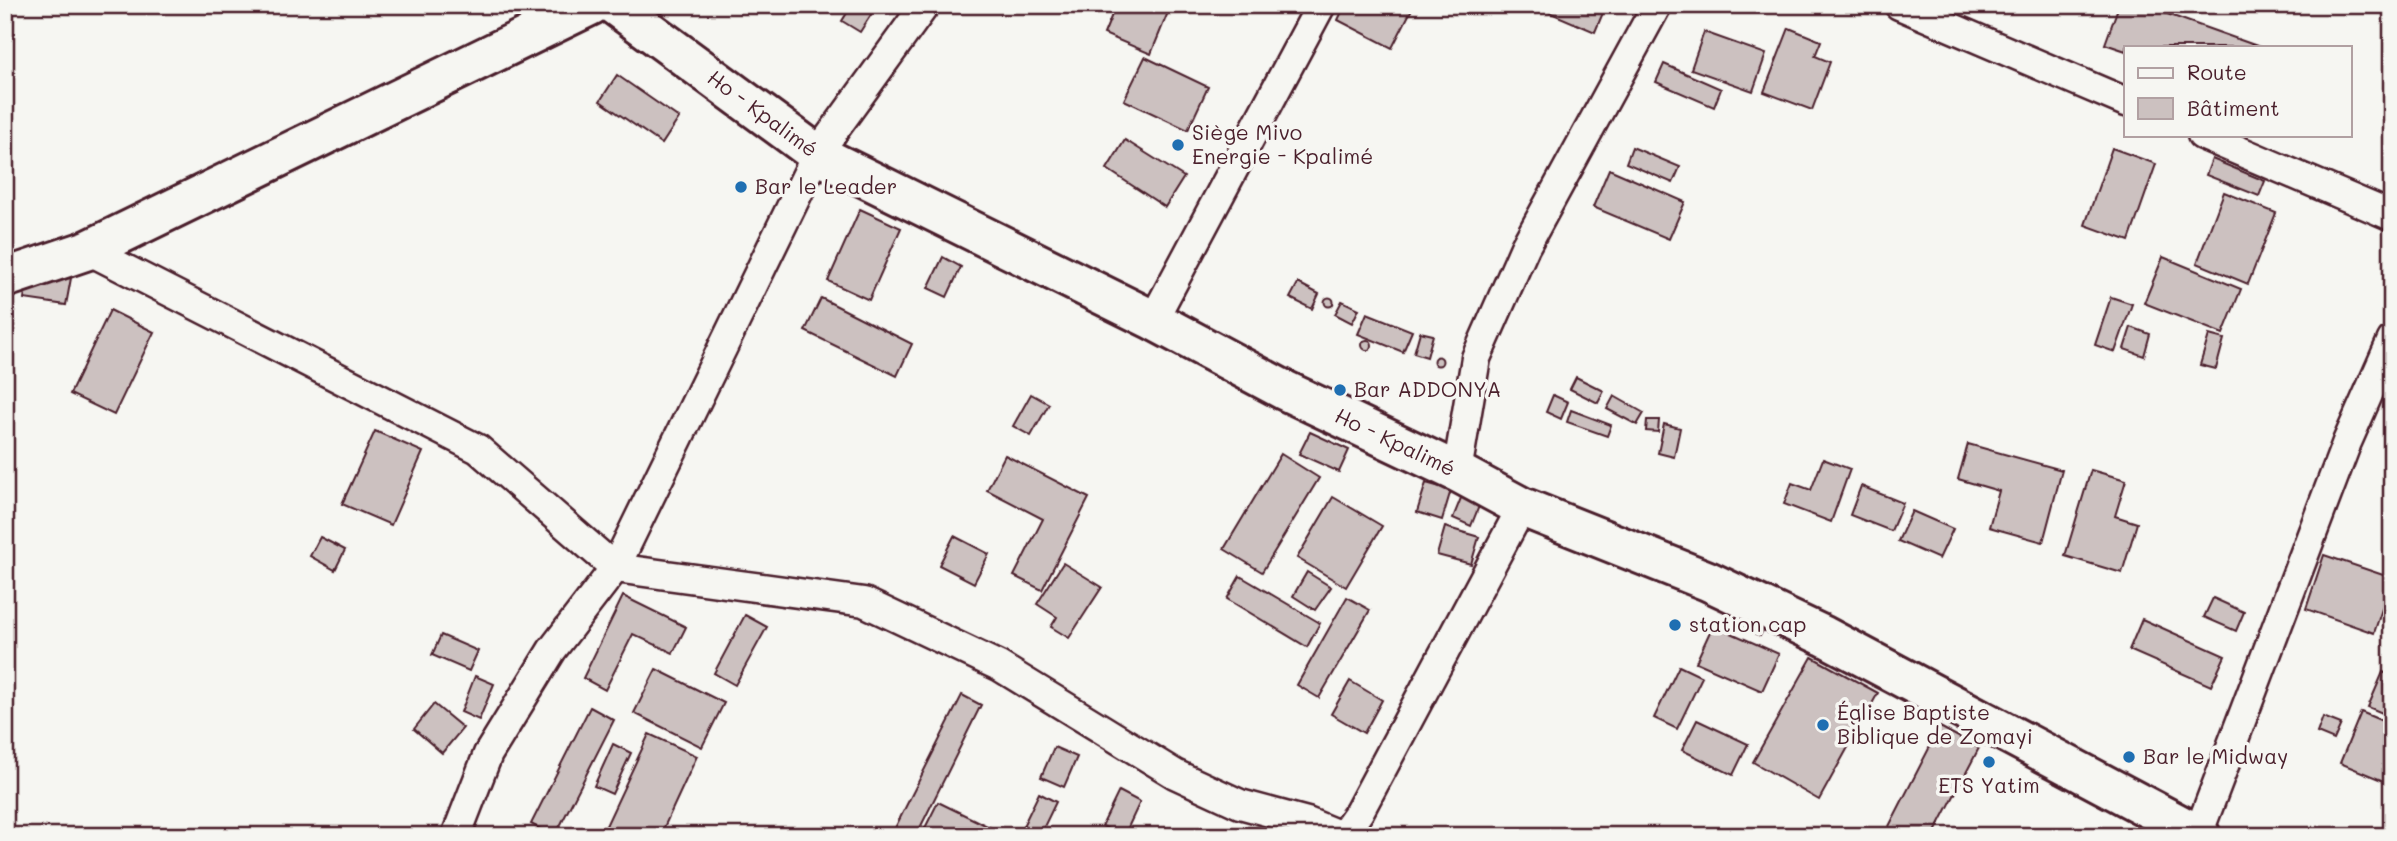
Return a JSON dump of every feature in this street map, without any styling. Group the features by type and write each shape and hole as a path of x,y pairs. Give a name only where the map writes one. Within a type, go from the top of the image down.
{"main road":[{"path":"5,278 88,250 593,5"},
{"name":"Ho - Kpalimé","path":"614,5 817,154 1153,320 1284,390 1457,472 1522,507 1708,581 1777,614 2199,835"}],"street":[{"path":"456,836 488,754 552,650 615,568 817,154 925,5"},
{"path":"1153,320 1321,5"},
{"path":"1457,472 1476,358 1481,346 1525,247 1657,5"},
{"path":"1899,5 2124,101"},
{"path":"2204,136 2392,216"},
{"path":"88,250 478,449 615,568 863,602 999,666 1175,774 1240,804 1307,822 1342,836 1359,812 1522,507"},
{"path":"2199,835 2347,442 2392,340"}],"building":[{"path":"852,5 860,5 872,13 860,32 842,21"},
{"path":"1116,5 1171,5 1151,54 1104,34"},
{"path":"1345,5 1414,5 1392,48 1338,20"},
{"path":"1548,5 1598,5 1605,8 1595,32 1546,11"},
{"path":"2119,5 2142,5 2257,46 2124,46 2124,50 2105,44"},
{"path":"1789,28 1821,41 1815,56 1830,62 1812,110 1764,92"},
{"path":"1704,32 1766,54 1753,91 1691,69"},
{"path":"1145,57 1208,87 1188,130 1124,100"},
{"path":"1664,64 1721,89 1714,107 1656,82"},
{"path":"617,75 679,118 662,144 600,101"},
{"path":"1125,140 1184,177 1165,207 1107,169"},
{"path":"1632,147 1680,167 1673,183 1626,163"},
{"path":"2112,148 2156,164 2129,241 2085,225"},
{"path":"2212,159 2265,181 2259,196 2206,175"},
{"path":"1609,169 1685,202 1669,239 1593,207"},
{"path":"2224,192 2276,213 2248,284 2197,263"},
{"path":"860,209 901,228 869,300 828,281"},
{"path":"943,257 961,267 947,297 928,288"},
{"path":"2163,257 2241,289 2223,334 2144,303"},
{"path":"28,271 71,278 66,305 24,299"},
{"path":"1298,283 1319,294 1312,309 1290,298"},
{"path":"1329,297 1334,302 1329,307 1324,302"},
{"path":"2111,297 2132,304 2115,352 2095,345"},
{"path":"821,298 912,344 897,376 805,331"},
{"path":"1342,301 1359,309 1352,323 1335,314"},
{"path":"110,310 154,332 114,415 70,394"},
{"path":"1367,313 1412,331 1403,352 1358,334"},
{"path":"2131,327 2150,334 2144,356 2124,349"},
{"path":"1420,332 1433,335 1427,357 1414,353"},
{"path":"2209,335 2224,339 2216,369 2200,365"},
{"path":"1367,340 1371,341 1371,349 1367,350 1363,349 1362,345 1363,341"},
{"path":"1438,357 1442,361 1438,365 1434,361"},
{"path":"1576,377 1604,391 1598,403 1570,389"},
{"path":"1031,394 1049,404 1031,436 1013,426"},
{"path":"1553,395 1568,402 1561,419 1546,412"},
{"path":"1614,396 1644,413 1637,425 1607,409"},
{"path":"1571,410 1611,425 1607,436 1567,422"},
{"path":"1647,420 1659,420 1658,432 1646,431"},
{"path":"1664,424 1680,428 1674,457 1658,453"},
{"path":"375,431 423,452 391,525 342,504"},
{"path":"1310,432 1349,450 1339,472 1299,454"},
{"path":"1968,444 2062,470 2043,542 1989,527 1999,491 1958,479"},
{"path":"1281,454 1319,478 1262,572 1224,549"},
{"path":"1005,455 1089,498 1042,590 1014,576 1043,519 987,490"},
{"path":"1823,459 1850,469 1831,522 1784,504 1792,483 1811,490"},
{"path":"2091,470 2126,480 2115,516 2137,523 2122,573 2065,556"},
{"path":"1426,483 1451,490 1442,520 1417,512"},
{"path":"1861,486 1903,503 1891,531 1850,515"},
{"path":"1463,493 1481,501 1471,526 1453,518"},
{"path":"1333,497 1382,526 1346,587 1297,558"},
{"path":"1912,511 1953,529 1939,559 1898,541"},
{"path":"1445,527 1479,537 1471,564 1437,555"},
{"path":"954,536 989,554 974,583 939,565"},
{"path":"320,537 345,550 335,570 310,556"},
{"path":"2324,555 2392,578 2392,605 2384,603 2374,633 2306,609"},
{"path":"1063,563 1102,587 1069,638 1051,627 1057,617 1037,604"},
{"path":"1307,572 1331,587 1315,610 1293,596"},
{"path":"1240,576 1320,623 1307,647 1227,599"},
{"path":"623,596 686,627 673,653 633,634 605,690 583,678"},
{"path":"1347,597 1370,610 1319,698 1297,685"},
{"path":"2213,598 2244,612 2236,631 2204,617"},
{"path":"1752,605 1771,614 1760,636 1741,627"},
{"path":"745,615 767,627 735,685 714,673"},
{"path":"2142,619 2225,656 2211,686 2129,650"},
{"path":"1713,625 1779,654 1762,691 1696,662"},
{"path":"441,635 478,651 469,671 432,655"},
{"path":"1812,657 1878,693 1819,800 1753,762"},
{"path":"1679,666 1702,677 1677,729 1654,718"},
{"path":"656,669 724,703 702,747 634,713"},
{"path":"2383,672 2392,676 2392,717 2368,707"},
{"path":"475,676 494,684 479,720 461,712"},
{"path":"1350,681 1382,700 1364,733 1331,714"},
{"path":"962,695 981,705 916,836 891,836"},
{"path":"434,704 463,728 442,753 414,729"},
{"path":"590,707 614,720 553,836 531,824"},
{"path":"2361,712 2392,725 2392,769 2386,782 2340,763"},
{"path":"2323,717 2341,724 2334,740 2317,733"},
{"path":"1697,720 1748,744 1733,775 1682,750"},
{"path":"1940,727 1979,748 1933,836 1884,836"},
{"path":"649,734 697,756 660,836 615,836 604,830"},
{"path":"613,744 631,753 612,794 594,786"},
{"path":"1054,747 1077,757 1064,787 1041,777"},
{"path":"1119,791 1140,802 1124,836 1102,826"},
{"path":"1039,793 1056,802 1040,835 1023,826"},
{"path":"938,802 1006,835 921,836"}],"place":[{"name":"Siège Mivo Energie - Kpalimé","path":"1178,145"},
{"name":"Bar le Leader","path":"741,187"},
{"name":"Bar ADDONYA","path":"1340,390"},
{"name":"station cap","path":"1675,625"},
{"name":"Église Baptiste Biblique de Zomayi","path":"1823,725"},
{"name":"Bar le Midway","path":"2129,757"},
{"name":"ETS Yatim","path":"1989,762"}]}
